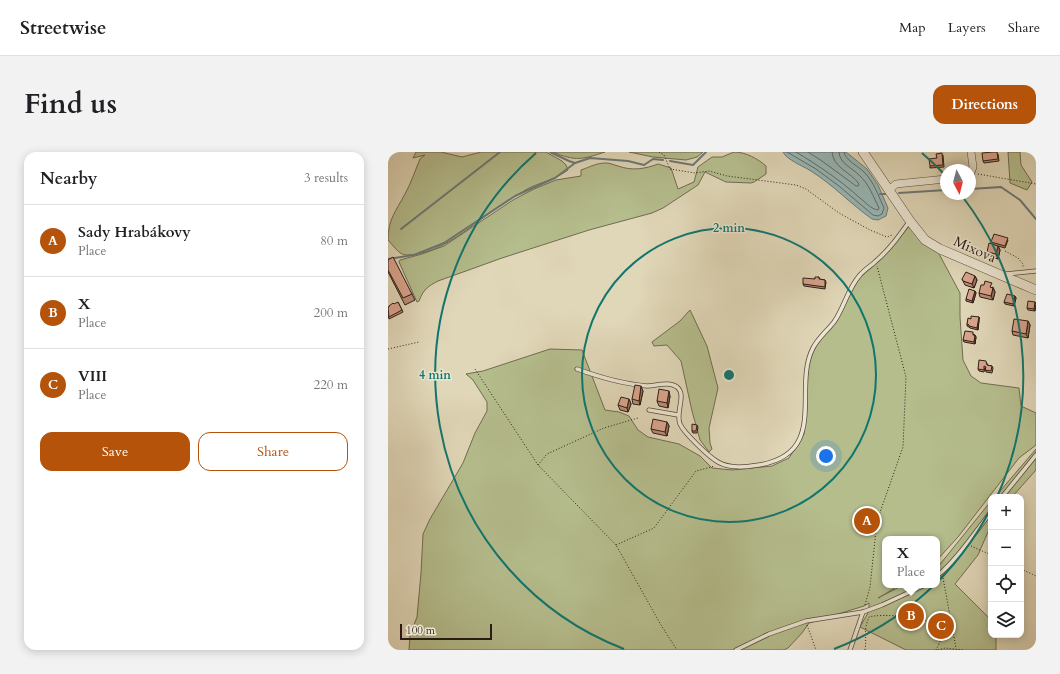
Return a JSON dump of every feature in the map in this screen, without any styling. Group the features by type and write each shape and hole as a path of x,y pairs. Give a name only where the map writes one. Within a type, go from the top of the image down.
{"street":[{"name":"Mixova","path":"863,152 910,221 922,236 932,244 1001,276 1036,290"},
{"path":"971,152 973,164"},
{"path":"889,190 896,184 940,180"}],"lane":[{"path":"577,369 596,376 647,386 663,384 675,385 680,389 682,399 678,415 680,424 686,434 710,456 727,466 759,465 781,458 796,445 803,431 807,370 810,355 818,341 834,321 859,276 876,262 910,221"},
{"path":"1001,276 1036,271"},
{"path":"649,410 678,415"},
{"path":"1004,494 1036,455"},
{"path":"942,572 967,544 988,516"},
{"path":"736,650 769,634 806,621 863,612 919,588"},
{"path":"850,650 863,612"}],"path":[{"path":"659,152 664,155 670,169 695,173 709,170 727,176 796,186 806,189 839,213 870,230 887,237 901,233"},
{"path":"976,174 1036,184"},
{"path":"1005,251 1018,258 1023,264 1023,272"},
{"path":"863,612 870,587 877,521 903,447 906,377 876,262"},
{"path":"388,349 419,342"},
{"path":"475,369 538,465 616,545 661,625 677,650"},
{"path":"538,465 547,454 604,428 638,418"},
{"path":"616,545 654,528 696,471 717,466"},
{"path":"967,544 988,554"},
{"path":"1024,570 1036,576"},
{"path":"942,572 956,648"},
{"path":"865,650 864,636 866,624 869,617 875,615 910,618 937,625 941,630 941,637 937,650"},
{"path":"806,621 816,650"},
{"path":"937,650 945,648 956,648 963,650"}],"green space":[{"path":"416,152 441,152 462,157 481,152 546,152 562,161 568,170 559,176 522,192 445,244 420,254 403,255 388,240 388,233 393,216 407,190 420,159 425,155 413,158"},
{"path":"553,152 605,152 585,158 574,158"},
{"path":"629,152 703,152 697,157 686,160 653,157"},
{"path":"734,152 752,156 766,166 766,174 751,183 726,182 705,172 698,185 663,208 652,213 589,230 502,258 438,281 426,289 417,302 399,262 400,260 444,246 513,200 556,180 581,176 581,170 593,165 608,163 623,168 633,169 658,164 671,168 678,189 694,182 698,167 712,157 722,157"},
{"path":"1008,152 1020,152 1021,165 1032,182 1027,190 1010,183"},
{"path":"911,224 938,252 960,293 963,360 971,376 981,383 1019,388 1021,406 1036,413 1036,445 1019,458 991,494 988,494 988,498 958,537 940,557 940,536 882,536 882,588 895,588 878,598 897,588 940,588 940,564 988,505 988,532 978,555 955,584 988,617 988,638 996,638 996,650 906,650 860,627 869,611 869,603 864,606 809,623 802,633 788,648 784,650 409,650 410,635 417,617 423,534 430,519 463,463 475,433 487,411 487,402 473,380 466,374 483,371 550,349 582,350 605,410 619,412 629,416 638,430 648,437 679,444 700,456 712,468 732,470 772,466 789,458 804,434 808,369 811,355 817,343 834,324 860,276 898,239"},
{"path":"690,310 707,346 718,388 709,428 712,449 709,452 700,440 681,361 667,345 654,346 652,342 680,321"},
{"path":"1036,449 1036,470 1015,494 998,494"}],"water":[{"path":"783,152 846,152 867,169 878,185 888,208 886,216 878,220 872,219 827,182 792,160"}],"building":[{"path":"997,152 998,159 983,161 982,153"},
{"path":"942,153 943,164 930,166 929,159 937,158 936,154"},
{"path":"994,234 1008,238 1005,246 991,242"},
{"path":"989,243 998,246 996,254 987,252"},
{"path":"393,257 412,294 403,298 388,270 388,260"},
{"path":"966,272 975,276 972,284 963,281 962,279"},
{"path":"815,277 825,280 825,287 803,284 803,278 815,279"},
{"path":"985,281 992,283 990,287 993,288 991,296 979,293 981,285 984,285"},
{"path":"969,289 975,291 972,301 966,299"},
{"path":"1007,294 1015,296 1013,304 1004,302"},
{"path":"1028,301 1035,302 1034,309 1027,308"},
{"path":"398,302 402,310 389,317 388,307 393,303"},
{"path":"971,316 979,317 977,328 967,324 968,318 971,319"},
{"path":"1014,319 1028,321 1026,334 1012,331"},
{"path":"965,331 973,332 973,335 975,335 974,342 963,340"},
{"path":"979,360 986,361 987,365 992,366 991,371 985,370 986,367 984,366 984,370 978,369"},
{"path":"635,385 641,386 639,401 632,399"},
{"path":"659,389 669,391 667,403 657,401"},
{"path":"621,397 629,399 627,408 618,405"},
{"path":"653,419 667,422 665,432 651,429"},
{"path":"692,424 697,425 696,431 692,431"}],"waterway":[{"path":"401,229 500,152"},
{"path":"550,152 575,163"},
{"path":"670,161 693,165 706,152"},
{"path":"388,259 414,255 444,243 515,196 555,178 575,163 590,158 628,161 644,165 653,159 663,160"},
{"path":"976,189 1001,187 1020,200 1036,219"},
{"path":"899,193 940,190"},
{"path":"880,194 885,194"}],"place":[{"name":"Sady Hrabákovy","path":"867,521"},
{"name":"X","path":"911,616"},
{"name":"VIII","path":"941,626"}]}
